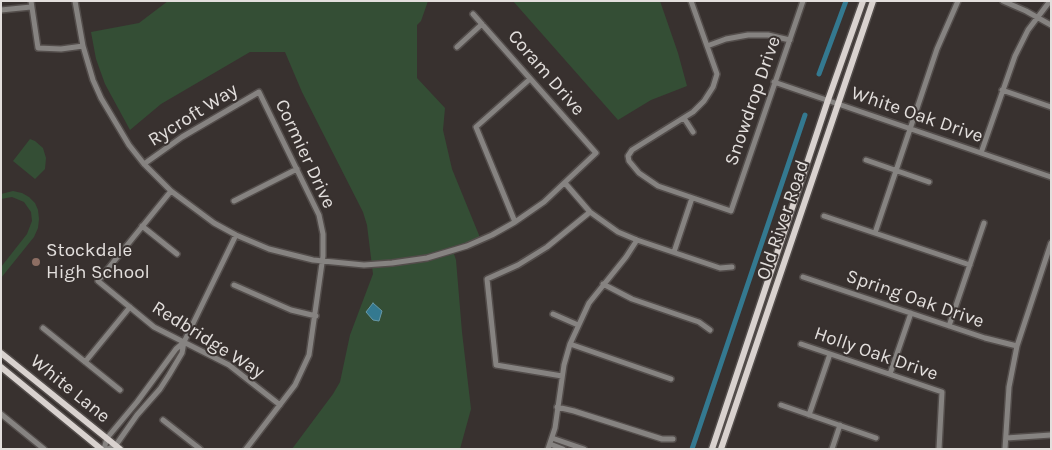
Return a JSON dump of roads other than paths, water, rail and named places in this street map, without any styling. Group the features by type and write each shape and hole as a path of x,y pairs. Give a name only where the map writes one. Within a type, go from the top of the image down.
{"main road":[{"name":"Old River Road","path":"712,449 828,100 863,1"},
{"name":"Old River Road","path":"721,449 873,1"},
{"name":"White Lane","path":"1,353 118,447"},
{"name":"White Lane","path":"1,367 105,449"}],"street":[{"path":"75,1 83,46 94,80 111,116 129,145 144,164 171,191 201,215 236,235 276,251 323,262 372,264 427,258 475,242 515,222 544,202 565,183 590,212 618,232 720,268 732,267"},
{"path":"674,252 692,198 651,183 630,164 628,156 632,150 693,112 704,101 712,87 717,74 691,1"},
{"name":"Snowdrop Drive","path":"692,198 731,211 803,1"},
{"path":"874,233 942,35 958,1"},
{"path":"1003,1 1051,25"},
{"path":"981,153 1018,49 1037,17 1050,1"},
{"path":"1,10 31,4 38,48 62,49 83,46"},
{"name":"Coram Drive","path":"473,14 596,153 565,183"},
{"path":"457,46 482,24"},
{"path":"707,46 726,39 748,35 768,35 790,40"},
{"path":"515,222 476,127 530,79"},
{"name":"White Oak Drive","path":"774,82 1051,177"},
{"path":"1002,90 1051,107"},
{"name":"Rycroft Way","path":"144,164 182,137 259,92"},
{"name":"Cormier Drive","path":"246,449 295,385 306,366 312,345 323,262 323,235 319,215 259,92"},
{"path":"684,118 692,132"},
{"path":"866,160 929,182"},
{"path":"234,201 297,169"},
{"path":"171,191 142,226 177,254"},
{"path":"562,376 496,365 486,279 518,265 547,247 590,212"},
{"path":"824,216 970,265"},
{"path":"949,326 984,223"},
{"name":"Redbridge Way","path":"142,226 98,281 154,326 229,365 280,404"},
{"path":"184,342 176,349 137,402 107,438 105,449 118,447 160,389 182,353 184,342 236,235"},
{"path":"563,449 549,446 570,344 589,303 626,258 637,240"},
{"path":"1005,449 1010,387 1017,346 1051,243"},
{"name":"Spring Oak Drive","path":"803,277 985,338 1017,346"},
{"path":"234,284 291,310 316,316"},
{"path":"603,284 632,299 700,322 710,330"},
{"path":"85,362 130,307"},
{"path":"890,374 911,313"},
{"path":"553,314 578,325"},
{"path":"43,328 120,390"},
{"path":"570,344 671,378"},
{"name":"Holly Oak Drive","path":"801,344 942,392 939,449"},
{"path":"809,415 830,354"},
{"path":"781,405 876,438"},
{"path":"557,407 662,440 673,439"},
{"path":"1,414 44,449"},
{"path":"163,420 200,449"},
{"path":"832,449 840,426"},
{"path":"1006,438 1051,435"},
{"path":"552,438 584,449"}],"water":[{"path":"373,303 382,311 379,321 373,320 366,312"}],"waterway":[{"path":"819,74 846,1"},
{"path":"692,449 805,115"}],"place":[{"name":"Stockdale High School","path":"36,262"}]}
